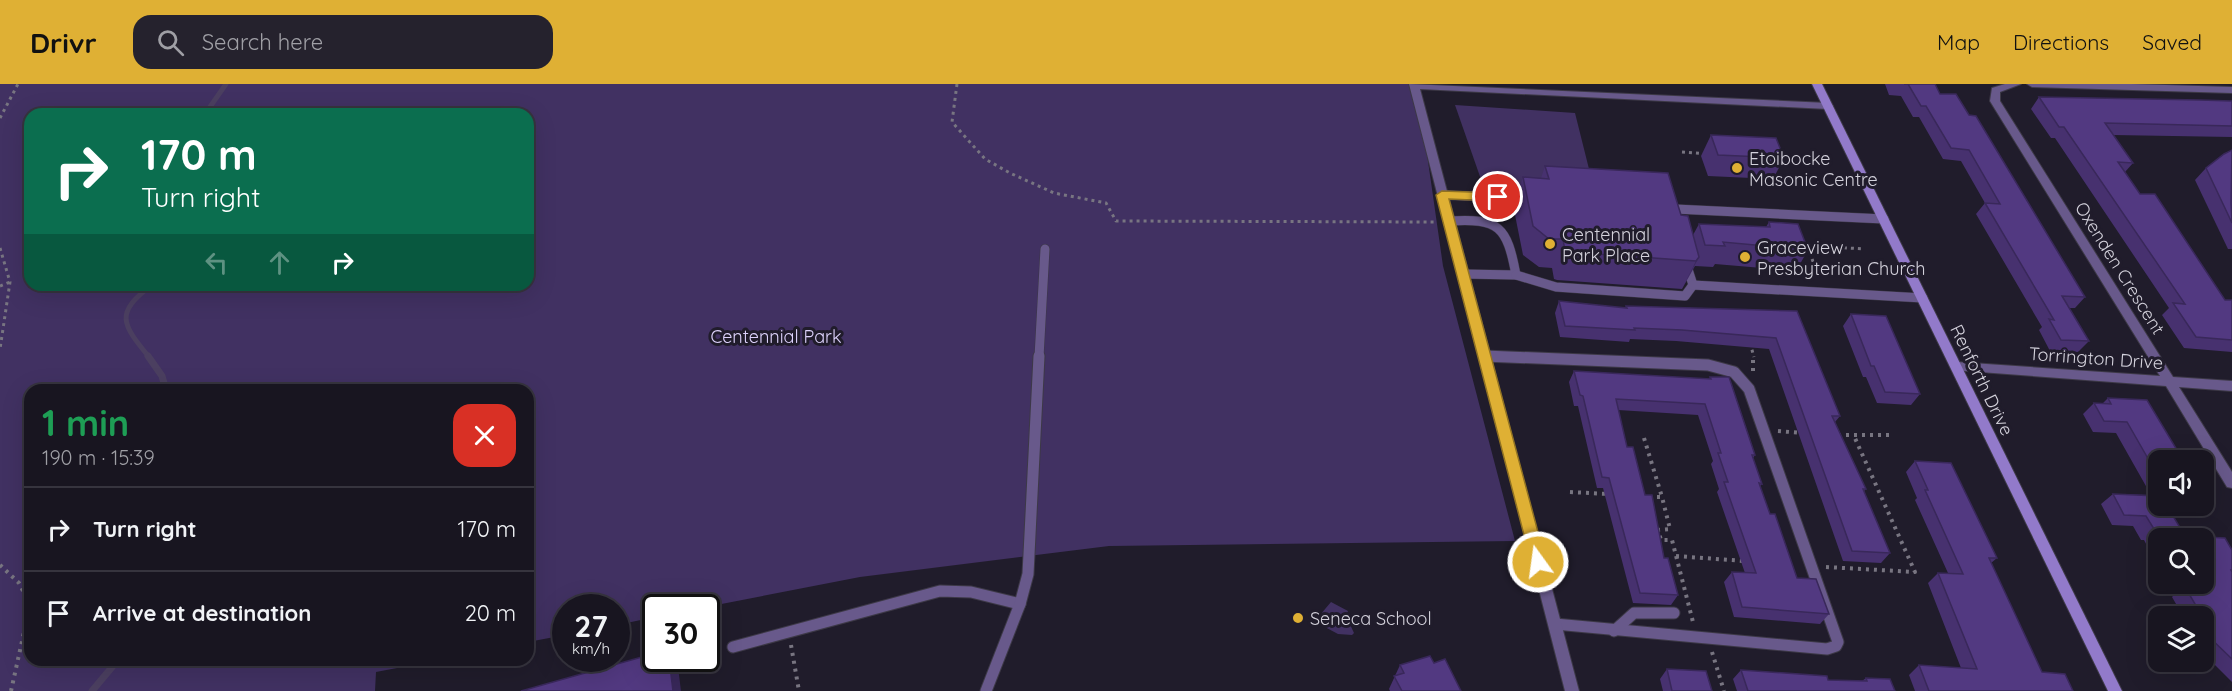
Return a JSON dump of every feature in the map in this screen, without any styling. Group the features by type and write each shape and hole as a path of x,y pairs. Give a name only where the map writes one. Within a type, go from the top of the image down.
{"main road":[{"name":"Renforth Drive","path":"1817,84 2115,691"}],"street":[{"name":"Oxenden Crescent","path":"2016,84 1995,90 1995,101 2232,483"},
{"path":"2032,84 2174,86 2232,90"},
{"path":"1572,691 1414,85 1828,106"},
{"name":"Torrington Drive","path":"1957,367 2232,386"}],"lane":[{"path":"1442,195 1498,197"},
{"path":"1674,224 1671,214 1675,210 1884,219"},
{"path":"1449,221 1486,220 1495,223 1505,232 1516,275"},
{"path":"986,691 1020,604 1028,574 1045,249"},
{"path":"1683,255 1693,285"},
{"path":"1463,274 1516,275 1556,287 1685,296 1693,285"},
{"path":"1693,285 1923,298"},
{"path":"1484,356 1708,365 1734,372 1749,389 1837,637 1836,646 1827,649 1555,624"},
{"path":"733,647 940,591 971,592 1020,604"},
{"path":"1614,631 1634,613 1674,613"}],"path":[{"path":"0,118 18,84"},
{"path":"957,84 952,122 985,159 1054,193 1106,203 1116,221 1433,222"},
{"path":"1682,152 1718,154"},
{"path":"1797,238 1800,245 1864,249"},
{"path":"1806,245 1819,277"},
{"path":"0,248 10,282 0,349"},
{"path":"1798,254 1810,254"},
{"path":"0,286 10,282"},
{"path":"1749,341 1755,363 1749,389"},
{"path":"1762,430 1808,433"},
{"path":"1831,435 1892,435"},
{"path":"1811,566 1915,572 1854,436"},
{"path":"1644,438 1670,529 1658,530 1661,540 1672,540 1703,639 1724,691"},
{"path":"1570,492 1616,495"},
{"path":"1639,496 1662,498"},
{"path":"1676,556 1755,562"},
{"path":"0,565 19,583 24,593"},
{"path":"10,691 24,631"},
{"path":"788,631 799,691"}],"green space":[{"name":"Centennial Park","path":"0,84 1417,84 1443,266 1515,541 1109,546 860,577 720,604 720,594 642,594 642,620 630,622 630,594 552,594 552,637 534,641 534,384 24,384 24,666 408,666 376,672 375,691 0,691"},
{"path":"1455,105 1575,113 1595,193 1484,188"},
{"path":"1331,602 1348,611 1346,616 1354,633 1352,635 1338,634 1323,626 1323,618 1320,615"}],"building":[{"path":"1908,84 1935,84 1940,94 1956,94 1969,115 1976,116 2085,297 2062,296 2089,341 2061,340 2049,319 2054,320 1985,203 2000,204 1969,150 1951,148 1926,106 1921,106"},
{"path":"2039,97 2232,101 2232,126 2105,123 2133,163 2118,162 2140,194 2155,194 2225,300 2232,300 2232,340 2196,337 2173,303 2185,304 2064,127 2059,127"},
{"path":"1711,135 1776,138 1784,158 1718,155"},
{"path":"2232,150 2231,203 2232,223 2206,168"},
{"path":"1545,166 1668,173 1681,215 1688,216 1699,257 1696,261 1565,251 1563,239 1549,239 1533,226 1523,177 1549,179"},
{"path":"1769,222 1798,224 1808,250 1723,242 1725,246 1705,245 1699,224 1770,227"},
{"path":"1559,301 1627,308 1626,306 1797,311 1840,416 1832,416 1866,489 1863,489 1890,553 1852,551 1776,338 1682,330 1565,326"},
{"path":"1851,314 1886,316 1920,394 1885,392 1874,366 1871,366"},
{"path":"1574,371 1711,379 1710,377 1729,377 1755,455 1752,455 1762,484 1759,483 1770,514 1775,514 1797,578 1816,579 1829,614 1742,607 1732,572 1756,573 1724,482 1728,482 1705,404 1616,399 1627,447 1633,447 1645,495 1652,495 1664,558 1668,558 1678,595 1640,593 1609,478 1602,477 1583,396 1580,395"},
{"path":"2108,398 2147,400 2177,450 2148,450 2148,459 2127,422 2104,421 2094,403 2111,404"},
{"path":"1915,461 1951,463 1997,558 1989,558 2042,672 2065,674 2073,691 1929,691 1919,665 1977,669 1938,573 1963,574 1925,490 1928,490"},
{"path":"2113,494 2148,496 2148,516 2173,516 2180,528 2153,528 2146,516 2124,515"},
{"path":"2214,537 2225,538 2232,550 2232,659 2214,642 2214,606 2196,606 2189,594 2214,594"},
{"path":"1430,656 1434,663 1445,659 1461,691 1402,691 1394,676 1404,673 1400,665"},
{"path":"642,657 642,672 671,672 673,691 521,691 588,672 630,672 630,660"},
{"path":"1667,669 1706,671 1712,691 1672,691"},
{"path":"1741,670 1827,676 1828,680 1890,679 1895,691 1748,691"}],"waterway":[{"path":"209,108 226,84"},
{"path":"145,291 132,303 127,311 126,319 133,336 149,357"},
{"path":"148,356 162,376 164,384"},
{"path":"92,691 113,666"}],"place":[{"name":"Etoibocke Masonic Centre","path":"1737,168"},
{"name":"Centennial Park Place","path":"1550,244"},
{"name":"Graceview Presbyterian Church","path":"1745,257"},
{"name":"Seneca School","path":"1298,618"}],"route":[{"path":"1498,197 1442,195 1538,562"}]}
